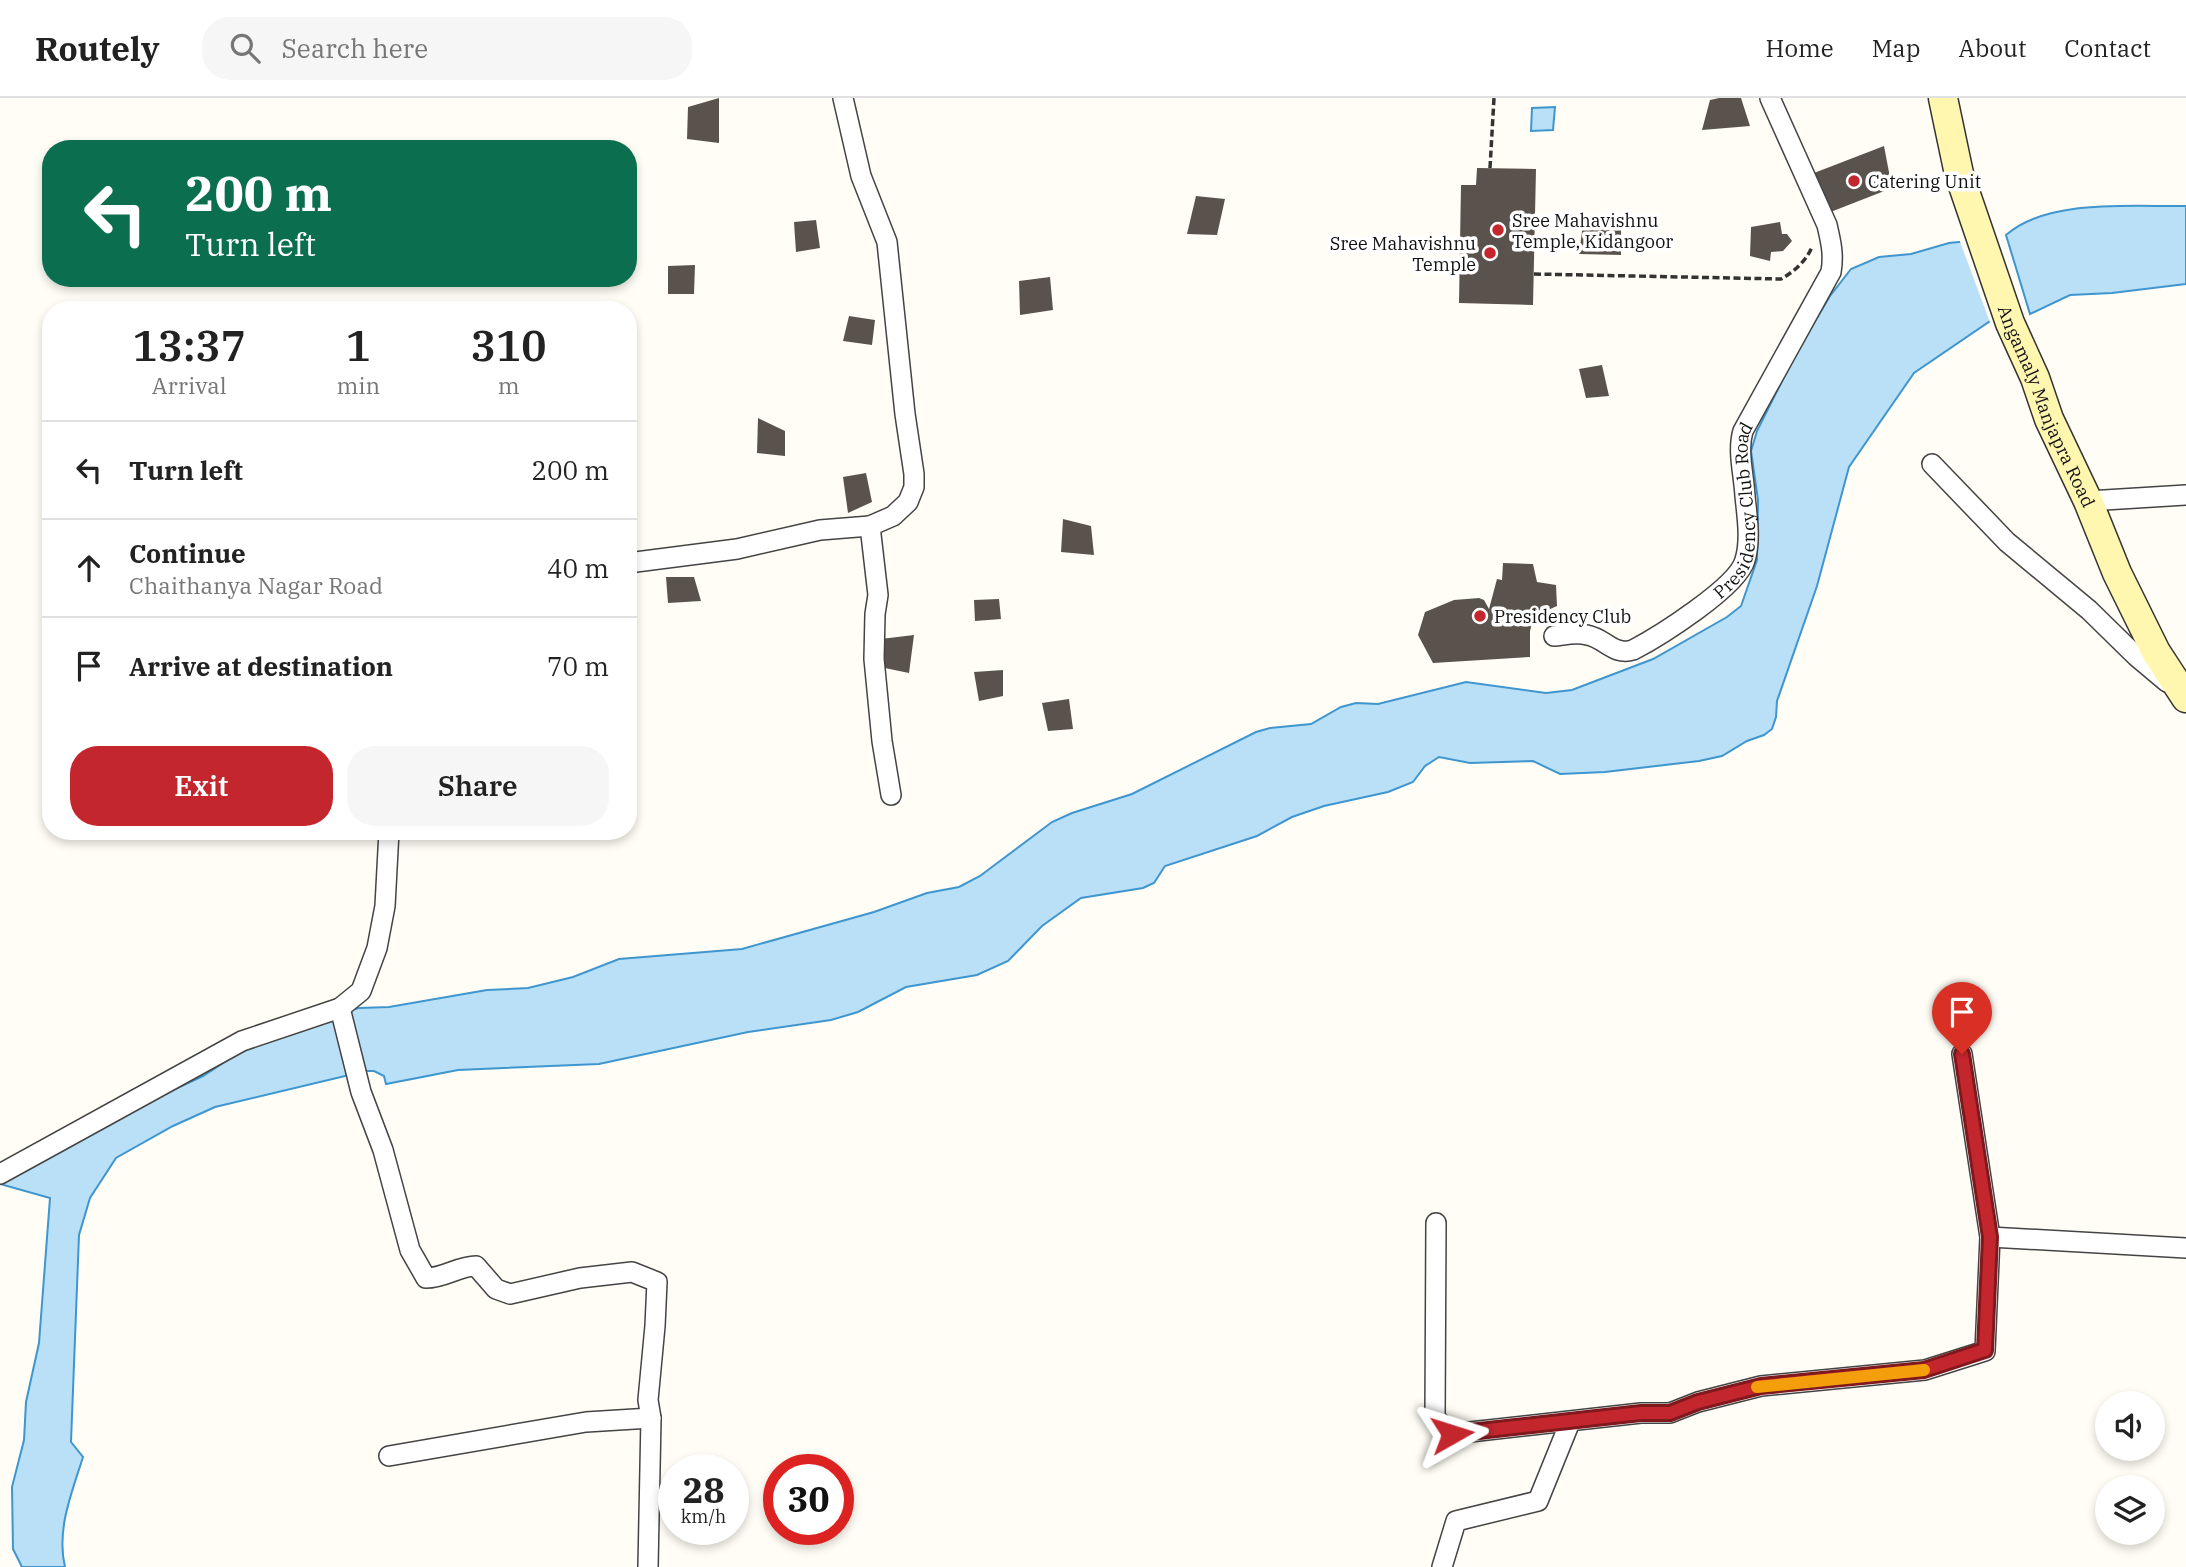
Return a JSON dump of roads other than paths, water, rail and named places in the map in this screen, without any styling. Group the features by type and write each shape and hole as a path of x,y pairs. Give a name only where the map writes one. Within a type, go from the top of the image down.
{"main road":[{"name":"Angamaly Manjapra Road","path":"1943,98 1959,174 2006,313 2035,378 2049,419 2129,597 2157,652 2185,697"}],"street":[{"path":"637,562 737,549 820,530 870,526 893,516 908,502 914,488 914,474 887,242 861,176 843,98"},
{"name":"Presidency Club Road","path":"1554,636 1586,634 1616,651 1633,650 1704,604 1739,572 1746,557 1747,531 1740,447 1743,431 1831,272 1833,261 1825,219 1770,98"},
{"path":"1932,464 2007,542 2089,610 2136,656 2185,697"},
{"path":"2088,501 2186,495"},
{"path":"870,526 878,595 874,659 891,795"},
{"path":"0,1174 242,1041 340,1008 361,990 377,948 384,906 388,840"},
{"path":"340,1008 361,1092 383,1150 410,1250 426,1278 440,1278 464,1266 476,1266 496,1289 510,1294 580,1278 632,1272 657,1282 656,1326 648,1400 651,1418 648,1567"},
{"path":"1436,1223 1436,1418 1452,1434 1641,1413 1670,1413 1698,1402 1761,1386 1924,1370 1985,1350 1990,1237 1962,1054"},
{"path":"1990,1237 2186,1248"},
{"path":"389,1455 586,1422 651,1418"},
{"path":"1442,1567 1456,1521 1538,1501 1570,1422"}],"water":[{"path":"1555,107 1553,130 1531,131 1532,108"},
{"path":"2117,206 2186,206 2186,284 2070,295 2030,314 2006,235 2024,223 2067,210"},
{"path":"1968,241 1993,319 1914,373 1849,467 1817,586 1777,701 1776,717 1772,729 1764,735 1747,741 1722,756 1605,772 1560,774 1533,761 1470,763 1439,757 1425,766 1413,782 1388,792 1324,806 1292,817 1257,836 1165,866 1154,883 1143,888 1081,898 1042,926 1008,961 977,975 906,987 858,1012 831,1020 748,1032 599,1064 458,1070 386,1084 384,1076 374,1071 366,1071 215,1107 173,1126 116,1158 90,1198 79,1235 71,1442 83,1457 64,1525 62,1539 65,1567 22,1567 13,1549 12,1487 24,1440 26,1402 39,1343 50,1198 0,1184 0,1177 203,1076 275,1029 359,1008 389,1007 487,990 528,988 573,977 619,959 742,949 874,912 927,893 959,887 980,876 1052,822 1132,794 1256,732 1311,724 1341,707 1356,703 1378,704 1466,682 1546,693 1572,690 1653,659 1727,617 1741,606 1757,560 1758,500 1751,451 1757,431 1795,355 1830,296 1851,269 1879,257 1911,254 1949,243"}],"place":[{"name":"Catering Unit","path":"1854,181"},
{"name":"Sree Mahavishnu Temple, Kidangoor","path":"1498,230"},
{"name":"Sree Mahavishnu Temple","path":"1490,253"},
{"name":"Presidency Club","path":"1480,616"}]}
